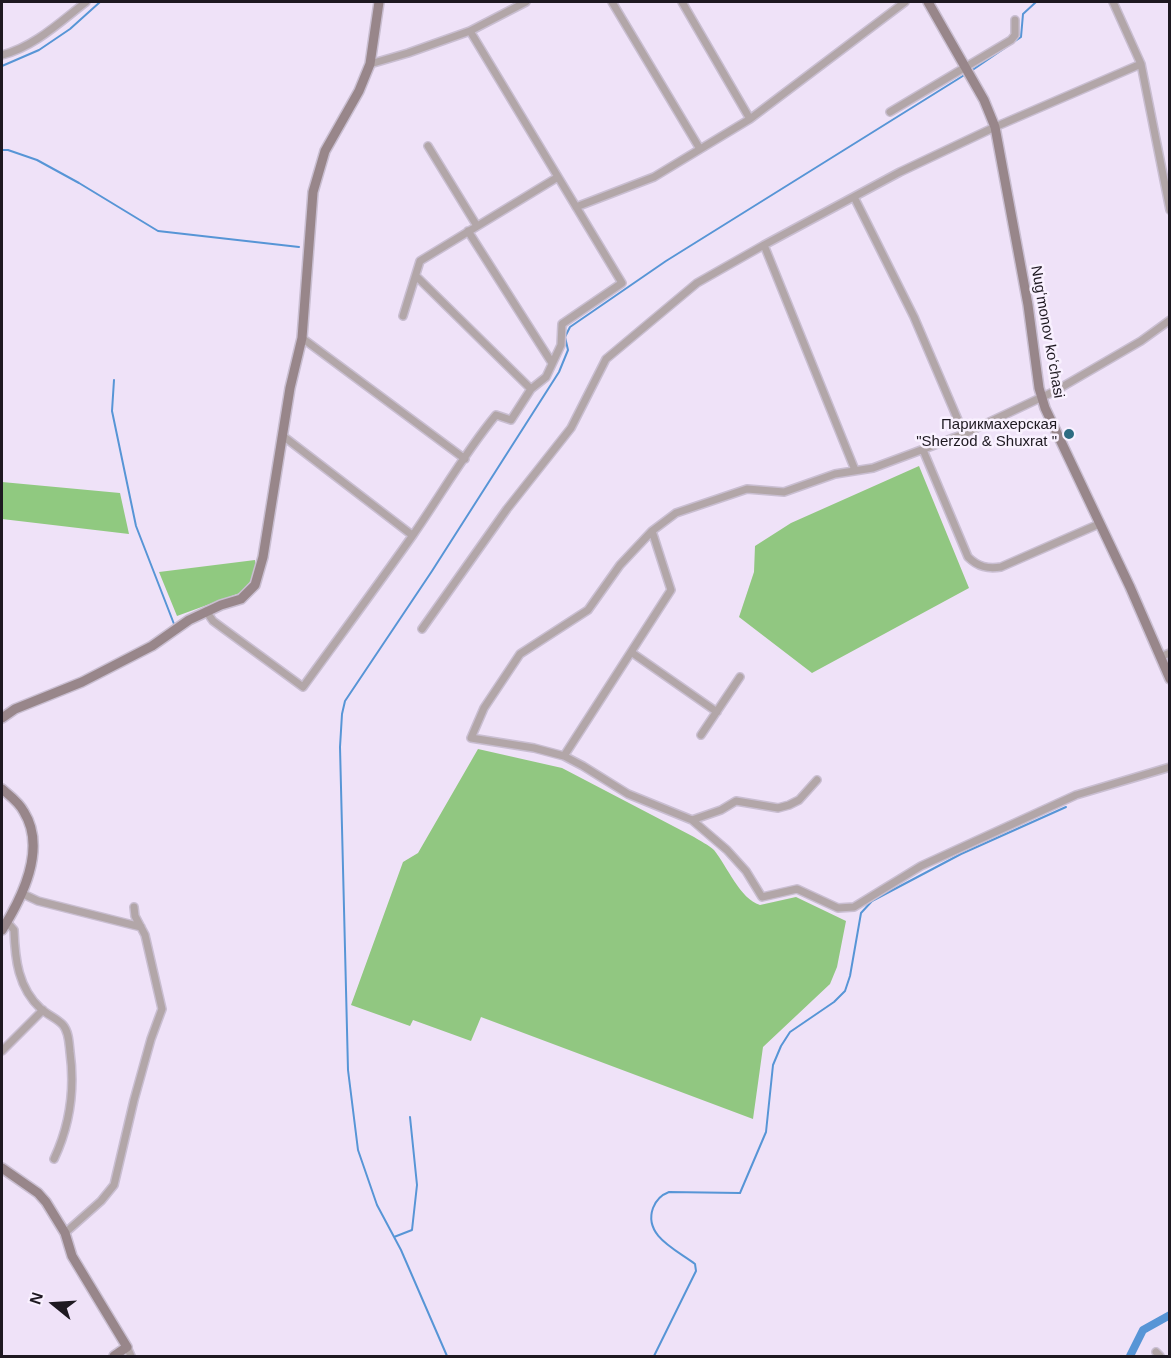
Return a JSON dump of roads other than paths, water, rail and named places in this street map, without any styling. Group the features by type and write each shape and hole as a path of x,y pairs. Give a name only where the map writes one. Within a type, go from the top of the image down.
{"street":[{"path":"2,55 18,51 86,2"},
{"path":"2,718 15,709 82,682 142,651 206,611 242,599 258,579 282,436 302,338 311,206 316,178 325,151 359,91 370,64 379,2"},
{"path":"370,64 470,31 526,2"},
{"path":"612,2 700,149"},
{"path":"682,2 750,119"},
{"path":"576,207 654,177 750,119 905,2"},
{"path":"928,2 965,68"},
{"path":"1113,2 1141,64 1170,210"},
{"path":"890,112 1011,40 1015,35 1015,20"},
{"path":"206,611 213,621 303,687 465,459 473,443 496,415 511,420 531,388 546,377 561,345 562,324 622,283 470,31"},
{"path":"422,629 507,509 571,428 606,359 697,283 900,172 995,127 1141,64"},
{"name":"Nugʻmonov koʻchasi","path":"965,68 995,127 1028,305 1041,398 1099,524 1165,655 1170,679"},
{"path":"428,146 477,226"},
{"path":"403,316 420,261 558,177"},
{"path":"854,197 904,296 964,434"},
{"path":"468,231 552,363"},
{"path":"764,245 855,470"},
{"path":"416,276 531,388"},
{"path":"1170,320 1142,341 1041,398 964,434 873,468 835,474 784,492 747,489 685,509 667,519 652,531 620,565 588,610 520,654 484,708 471,738 534,748 564,756 628,794 692,820 728,850 762,897 797,889 832,906 845,909 862,903 921,866 1076,795 1170,767"},
{"path":"302,338 465,459"},
{"path":"282,436 412,535"},
{"path":"923,450 968,557 981,566 1001,567 1099,524"},
{"path":"564,756 671,590 652,531"},
{"path":"631,652 717,712"},
{"path":"701,735 740,677"},
{"path":"692,820 721,810 736,801 778,808 789,805 799,800 817,780"},
{"path":"2,789 24,810 30,827 32,864 27,882 4,926 14,930 15,957 27,995 42,1010 63,1025 68,1037 73,1070 71,1107 54,1159"},
{"path":"21,893 38,901 141,927"},
{"path":"65,1233 101,1201 114,1185 134,1100 162,1009 145,935 135,916 134,907"},
{"path":"2,1051 42,1010"},
{"path":"2,1168 42,1197 65,1233 72,1256 132,1356"},
{"path":"114,1356 127,1347"}],"waterway":[{"path":"2,66 39,50 70,29 100,2"},
{"path":"971,71 1021,37 1023,14 1036,2"},
{"path":"447,1356 401,1250 377,1205 358,1150 348,1070 340,747 345,701 432,571 559,372 568,350 565,337 570,327 666,261 966,74"},
{"path":"2,150 37,160 158,231 299,247"},
{"path":"114,380 112,411 136,526 174,624"},
{"path":"654,1356 696,1271 695,1264 671,1248 657,1234 651,1218 654,1205 659,1198 669,1192 740,1193 766,1132 773,1065 781,1046 790,1032 834,1002 845,991 850,976 861,913 872,901 961,854 1066,807"},
{"path":"394,1237 412,1230 417,1185 410,1117"},
{"path":"1130,1356 1143,1330 1170,1315"}],"place":[{"name":"Парикмахерская \"Sherzod & Shuxrat \"","path":"1069,434"}]}
